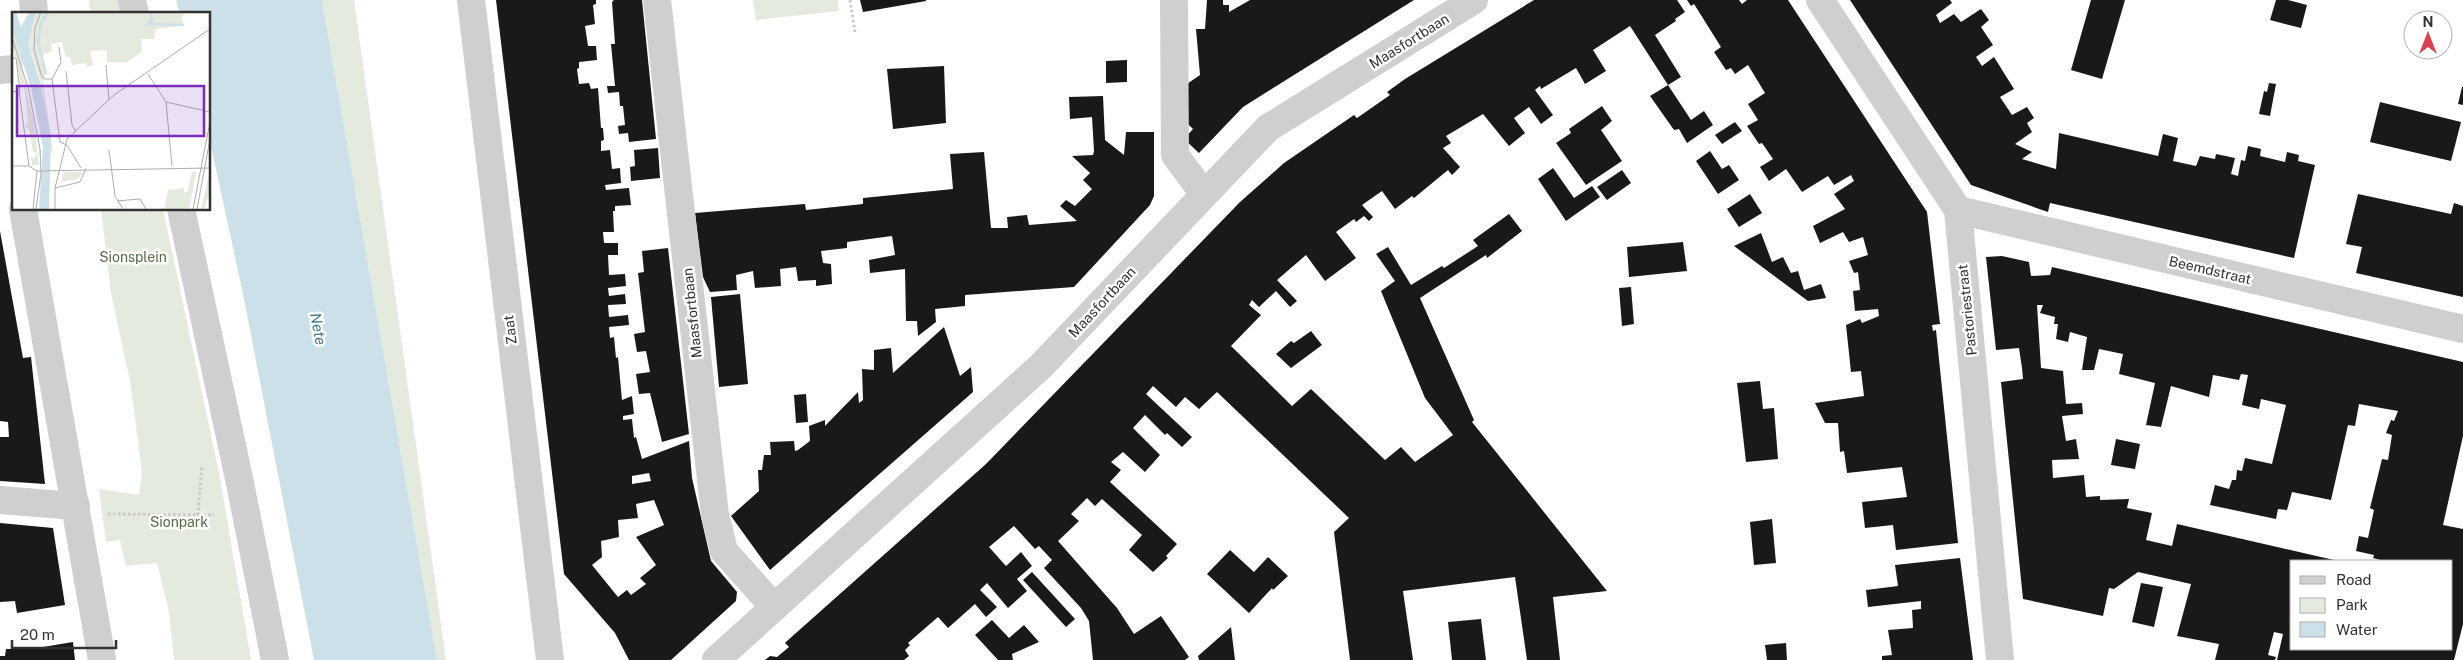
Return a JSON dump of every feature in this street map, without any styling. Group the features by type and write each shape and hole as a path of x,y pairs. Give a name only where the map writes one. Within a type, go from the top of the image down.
{"street":[{"name":"Zaat","path":"471,0 550,660"},
{"name":"Maasfortbaan","path":"658,0 715,515 724,551 773,606"},
{"path":"1174,0 1175,155 1204,194"},
{"name":"Maasfortbaan","path":"716,660 773,606 1041,366 1268,128 1474,0"},
{"name":"Pastoriestraat","path":"1820,0 1958,210 2000,660"},
{"path":"23,210 102,660"},
{"path":"181,210 275,660"},
{"name":"Beemdstraat","path":"1958,210 2463,329"},
{"path":"0,500 77,510"}],"path":[{"path":"850,0 855,32"},
{"path":"77,510 245,514"}],"green space":[{"path":"89,0 119,0 122,12 91,12"},
{"path":"322,0 354,0 446,660 437,660"},
{"path":"753,0 838,0 839,11 756,20"},
{"name":"Sionpark","path":"101,210 163,210 219,473 251,660 174,660 169,612 157,563 126,566 120,540 106,542 99,489 139,495 142,472 130,381 111,293"}],"water":[{"name":"Nete","path":"176,0 322,0 437,660 314,660 243,294 210,142 210,12 179,12"}],"building":[{"path":"496,0 596,0 596,4 593,5 595,24 585,26 588,46 596,46 597,60 579,62 579,68 577,69 579,84 589,83 591,89 598,88 601,128 603,128 604,140 601,141 601,151 610,150 612,169 620,168 621,183 605,185 606,190 629,188 631,205 615,206 615,211 613,211 614,232 603,232 604,243 618,243 618,255 608,255 609,275 625,274 626,286 608,288 609,296 625,294 626,304 608,305 609,317 628,315 629,325 609,327 610,338 614,337 616,358 618,357 622,400 632,396 634,414 623,416 623,420 632,419 634,438 636,437 642,459 689,441 692,478 711,561 737,592 736,601 671,660 629,660 615,633 564,574","holes":["649,473 651,481 632,484 632,476","654,500 664,525 636,537 656,565 640,578 646,584 631,595 627,590 618,597 592,565 602,557 601,541 619,537 618,520 638,518 636,504"]},
{"path":"614,0 642,0 656,139 629,142 628,133 619,134 618,126 625,125 623,106 620,106 619,92 608,93 607,86 615,86 611,44 615,44 612,2"},
{"path":"860,0 926,0 926,1 863,12"},
{"path":"1207,0 1223,0 1223,5 1229,5 1229,12 1250,0 1414,0 1243,107 1199,153 1184,139 1193,129 1185,121 1184,86 1200,75 1196,29 1205,29"},
{"path":"1534,0 1677,0 1685,12 1675,19 1676,21 1655,35 1681,77 1668,85 1630,26 1593,50 1606,71 1585,84 1576,68 1541,89 1540,86 1535,90 1553,115 1541,124 1529,107 1514,118 1525,133 1509,146 1483,114 1446,136 1451,143 1443,148 1460,167 1452,175 1448,170 1414,198 1412,196 1395,209 1382,191 1362,205 1373,217 1369,221 1364,216 1356,222 1354,219 1336,232 1356,258 1325,281 1306,255 1277,280 1297,301 1290,307 1276,291 1259,307 1252,300 1249,305 1261,315 1231,346 1292,406 1311,389 1385,460 1401,447 1415,462 1453,435 1425,398 1381,291 1395,281 1376,254 1388,247 1411,285 1442,266 1444,268 1478,246 1473,240 1509,214 1522,231 1487,258 1486,255 1420,298 1474,420 1472,422 1607,591 1553,597 1560,660 1527,660 1515,577 1403,591 1413,660 1350,660 1334,532 1349,518 1217,392 1199,409 1185,397 1176,407 1153,386 1146,394 1192,437 1182,447 1167,433 1165,435 1145,415 1133,428 1160,455 1145,472 1123,452 1111,462 1121,470 1110,482 1177,544 1166,556 1168,558 1153,572 1129,550 1142,535 1102,499 1095,506 1087,498 1071,514 1079,521 1058,541 1117,608 1134,634 1161,616 1189,657 1185,660 1093,660 1089,621 1081,608 1044,568 1052,560 1039,546 1035,549 1014,526 989,547 1006,566 1021,552 1032,566 1017,579 1027,591 1008,608 987,583 980,590 997,607 986,617 975,604 948,628 938,617 908,643 910,645 905,650 909,656 904,660 765,660 770,656 777,657 789,647 785,643 787,641 986,464 1240,202 1284,163 1354,115 1357,118 1390,95 1387,92 1405,79"},
{"path":"1687,0 1739,0 1742,4 1747,0 1788,0 1927,212 1940,324 1932,325 1933,331 1936,330 1958,543 1896,550 1893,525 1865,528 1862,502 1907,497 1902,467 1847,473 1844,451 1840,452 1838,423 1825,423 1815,403 1864,396 1861,371 1851,372 1846,325 1860,319 1862,323 1879,316 1878,309 1855,311 1853,291 1860,290 1858,272 1854,273 1849,261 1868,255 1863,237 1849,242 1843,232 1820,243 1813,226 1845,209 1834,194 1854,181 1851,175 1834,185 1828,176 1802,192 1786,169 1769,181 1760,167 1773,159 1762,143 1759,144 1747,126 1758,120 1748,104 1765,93 1748,65 1735,74 1731,68 1726,70 1714,52 1721,47 1694,4 1691,6"},
{"path":"1850,0 1950,0 1952,3 1936,15 1940,23 1954,14 1961,22 1981,9 1989,20 1981,27 1993,45 1976,57 1982,66 1994,57 2014,89 2000,97 2012,115 2027,107 2034,118 2027,123 2032,132 2015,144 2032,152 2022,159 2056,169 2059,133 2158,156 2163,134 2178,138 2173,161 2196,166 2200,156 2215,159 2216,154 2235,158 2231,174 2238,176 2241,160 2245,161 2248,146 2261,149 2260,156 2285,162 2287,152 2299,155 2298,161 2315,165 2294,258 2050,203 2048,212 1971,185"},
{"path":"2091,0 2125,0 2102,79 2071,70"},
{"path":"2276,0 2288,0 2307,5 2301,28 2270,20"},
{"path":"1127,60 1127,82 1106,83 1106,61"},
{"path":"944,66 946,123 893,129 887,69"},
{"path":"2269,83 2276,84 2270,116 2259,114 2264,91 2267,92"},
{"path":"1668,85 1691,120 1704,111 1713,125 1687,143 1679,129 1674,130 1650,96"},
{"path":"2463,87 2463,105 2458,104"},
{"path":"1103,96 1105,140 1124,155 1126,132 1154,132 1154,196 1150,205 1074,287 965,295 965,306 935,309 936,322 918,336 917,321 906,321 905,269 870,273 869,260 895,255 892,236 847,242 847,248 821,251 823,263 831,264 832,284 816,286 816,280 798,281 796,267 780,269 781,286 755,288 753,271 736,275 737,290 710,292 703,277 695,213 805,204 806,210 863,204 863,198 953,189 950,154 984,152 991,228 1008,228 1007,217 1027,215 1029,225 1077,221 1060,206 1066,200 1075,206 1092,189 1083,180 1090,173 1072,156 1093,155 1092,117 1070,119 1069,97"},
{"path":"2380,102 2461,122 2451,161 2370,142"},
{"path":"1602,106 1612,121 1601,130 1622,161 1586,185 1556,143 1571,133 1569,129"},
{"path":"1735,122 1742,131 1722,144 1715,135"},
{"path":"658,148 660,178 631,181 630,167 635,166 634,150"},
{"path":"1710,151 1722,169 1729,165 1739,180 1718,194 1696,161"},
{"path":"1553,168 1574,198 1592,186 1600,197 1566,221 1538,179"},
{"path":"1622,170 1631,183 1607,200 1597,187"},
{"path":"1750,194 1762,213 1739,227 1727,209"},
{"path":"2358,194 2451,214 2454,203 2463,206 2463,297 2356,273 2362,247 2346,244"},
{"path":"0,231 23,358 31,357 45,484 0,481 0,437 9,437 8,422 0,421"},
{"path":"1761,233 1772,262 1783,257 1791,273 1798,271 1804,290 1821,284 1826,298 1808,301 1734,246"},
{"path":"1683,242 1687,271 1629,277 1627,247"},
{"path":"668,248 689,434 662,442 650,393 639,394 636,374 650,372 646,351 637,352 634,334 645,332 638,273 644,272 642,251"},
{"path":"2002,256 2029,262 2031,276 2050,275 2052,267 2463,362 2463,436 2443,525 2463,529 2463,624 2454,660 2277,660 2283,634 2274,632 2268,655 2276,657 2275,660 2215,660 2219,644 2177,636 2191,584 2138,572 2114,589 2109,588 2103,616 2023,599 2001,382 2023,379 2022,368 2019,348 1996,350 1986,257","holes":["2037,305 2043,305 2040,313 2055,317 2054,324 2058,324 2056,339 2068,342 2070,332 2087,337 2082,370 2094,370 2099,349 2123,354 2119,374 2155,383 2146,425 2161,427 2171,386 2209,397 2213,375 2239,380 2241,374 2248,375 2242,405 2259,409 2261,399 2286,405 2272,464 2245,458 2242,471 2237,470 2236,480 2232,480 2229,489 2215,485 2210,505 2276,519 2278,509 2287,510 2292,492 2331,500 2348,425 2355,426 2359,404 2398,411 2394,421 2391,420 2386,433 2392,435 2388,460 2382,459 2370,508 2374,510 2368,538 2359,536 2356,551 2374,555 2373,558 2380,560 2453,560 2453,650 2290,650 2290,560 2334,560 2177,524 2172,546 2146,540 2152,513 2127,508 2129,499 2100,500 2100,496 2086,497 2084,475 2053,478 2052,460 2079,459 2076,439 2066,441 2062,416 2083,414 2082,403 2066,404 2063,371 2041,368"]},
{"path":"1631,287 1634,324 1622,326 1619,288"},
{"path":"740,294 748,384 719,387 711,297"},
{"path":"944,327 960,376 971,367 973,392 770,570 731,516 759,491 758,470 762,470 764,455 771,455 770,442 794,441 795,451 798,450 810,441 809,426 825,420 825,426 858,392 859,403 863,400 862,369 874,370 874,350 891,348 893,373"},
{"path":"1311,331 1322,345 1291,368 1276,354 1291,341 1294,343"},
{"path":"1760,381 1763,409 1774,408 1778,459 1746,462 1737,383"},
{"path":"806,394 808,422 796,423 794,395"},
{"path":"2116,439 2140,444 2135,469 2111,465"},
{"path":"1772,519 1776,563 1754,565 1750,522"},
{"path":"0,523 53,528 65,605 17,613 15,601 0,602"},
{"path":"1230,550 1254,572 1268,557 1288,576 1273,590 1272,588 1249,613 1207,574"},
{"path":"1960,558 1973,660 1882,660 1882,656 1892,655 1888,630 1913,628 1912,610 1921,609 1921,601 1868,607 1866,590 1898,586 1895,565"},
{"path":"1032,572 1075,619 1066,627 1023,580"},
{"path":"2141,583 2163,587 2154,627 2132,622"},
{"path":"1481,619 1486,660 1452,660 1448,622"},
{"path":"992,620 1009,638 1024,625 1039,642 1012,654 1013,660 998,660 975,635"},
{"path":"1231,627 1235,660 1199,660 1198,656"},
{"path":"73,642 75,660 0,660 0,656 5,656 6,649 31,649"},
{"path":"1786,643 1787,660 1767,660 1765,645"}],"park label":[{"name":"Sionsplein","path":"133,257"}]}
